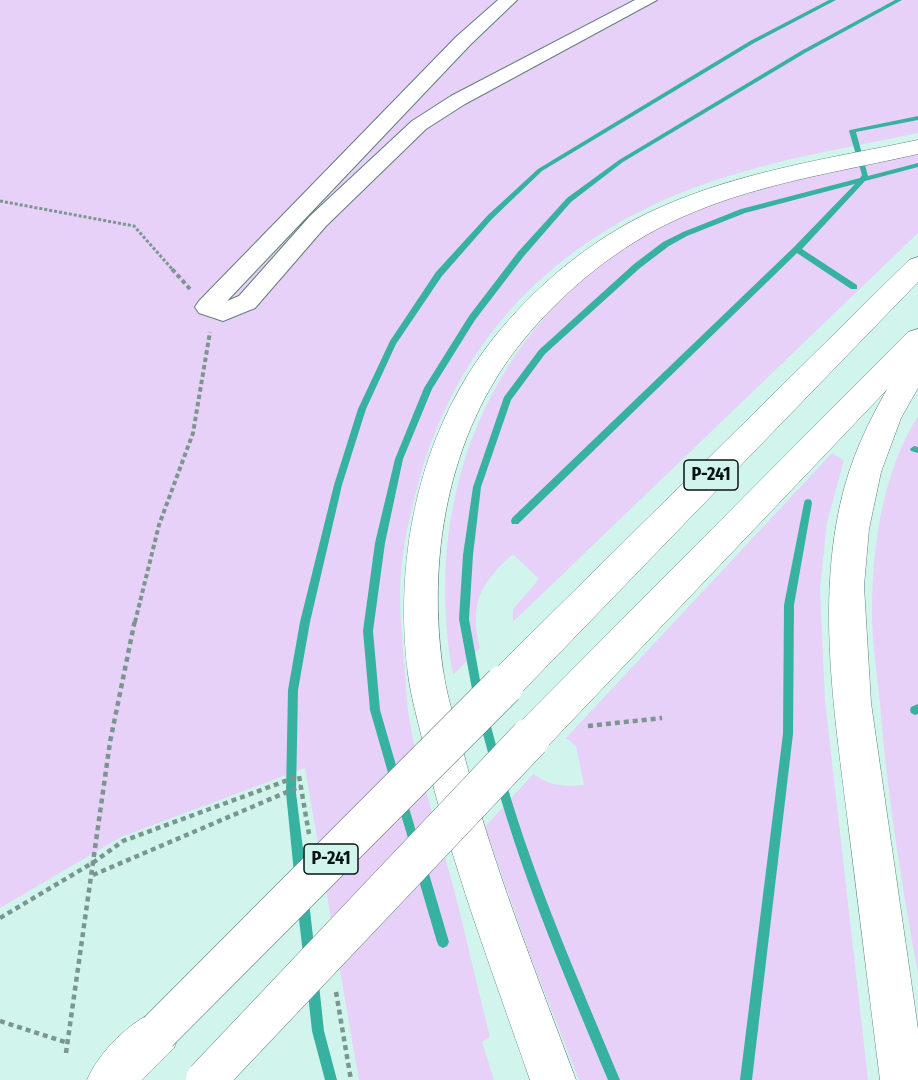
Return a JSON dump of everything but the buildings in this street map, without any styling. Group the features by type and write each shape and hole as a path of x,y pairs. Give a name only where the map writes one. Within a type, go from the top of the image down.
{"main road":[{"path":"553,1080 467,839 425,670 420,601 428,513 447,446 470,391 507,338 556,287 601,251 655,220 693,203 757,183 918,147"},
{"name":"Р-241","path":"110,1080 918,266"},
{"name":"Р-241","path":"206,1080 530,738 918,339"},
{"path":"903,1080 858,753 849,670 846,606 847,566 857,496 879,434 906,379 918,362"}],"lane":[{"path":"508,0 454,50 207,307 223,312 247,302 318,220 419,125 458,100 648,0"}],"path":[{"path":"0,201 134,226 207,307 211,333 193,433 159,525 134,625 110,742 66,1053"},
{"path":"581,726 662,718"},
{"path":"0,918 94,862 123,841 299,776"},
{"path":"92,875 299,786"},
{"path":"0,1021 68,1043"}],"shaded area":[{"path":"0,0 918,0 918,133 789,160 725,177 664,200 618,224 576,251 538,282 505,316 476,355 451,397 431,442 410,515 403,551 400,588 407,703 412,736 444,852 490,1037 482,1042 494,1080 359,1080 305,768 121,837 0,908"},
{"path":"918,154 918,233 513,622 513,609 539,579 513,554 492,575 480,595 476,619 480,648 453,675 445,605 448,538 461,472 484,411 516,354 558,303 609,259 669,222 698,209 729,197 791,180"},
{"path":"918,416 918,974 891,806 872,616 875,556 883,507 897,459"},
{"path":"832,453 844,460 827,522 820,589 825,700 868,1080 579,1080 530,955 485,827 533,774 557,785 584,785 576,746 566,738"}],"waterway":[{"path":"300,873 291,793 293,690 305,622 338,485 362,409 393,343 439,274 490,217 540,170 752,42 833,0"},
{"path":"395,779 375,710 368,631 380,543 399,459 428,388 472,318 521,254 569,200 621,161 803,52 899,0"},
{"path":"862,180 865,175 852,131 918,118"},
{"path":"862,180 918,165"},
{"path":"478,697 464,619 468,555 477,487 507,399 542,352 637,266 666,244 743,211 862,180"},
{"path":"797,249 862,180"},
{"path":"515,521 797,249"},
{"path":"797,249 854,287"},
{"path":"914,449 918,450"},
{"path":"746,1080 788,734 789,605 808,503"},
{"path":"484,719 495,760"},
{"path":"501,782 538,896 614,1080"},
{"path":"402,801 415,845"},
{"path":"421,867 443,942"},
{"path":"303,902 309,954"},
{"path":"313,985 318,1031 331,1080"}]}
